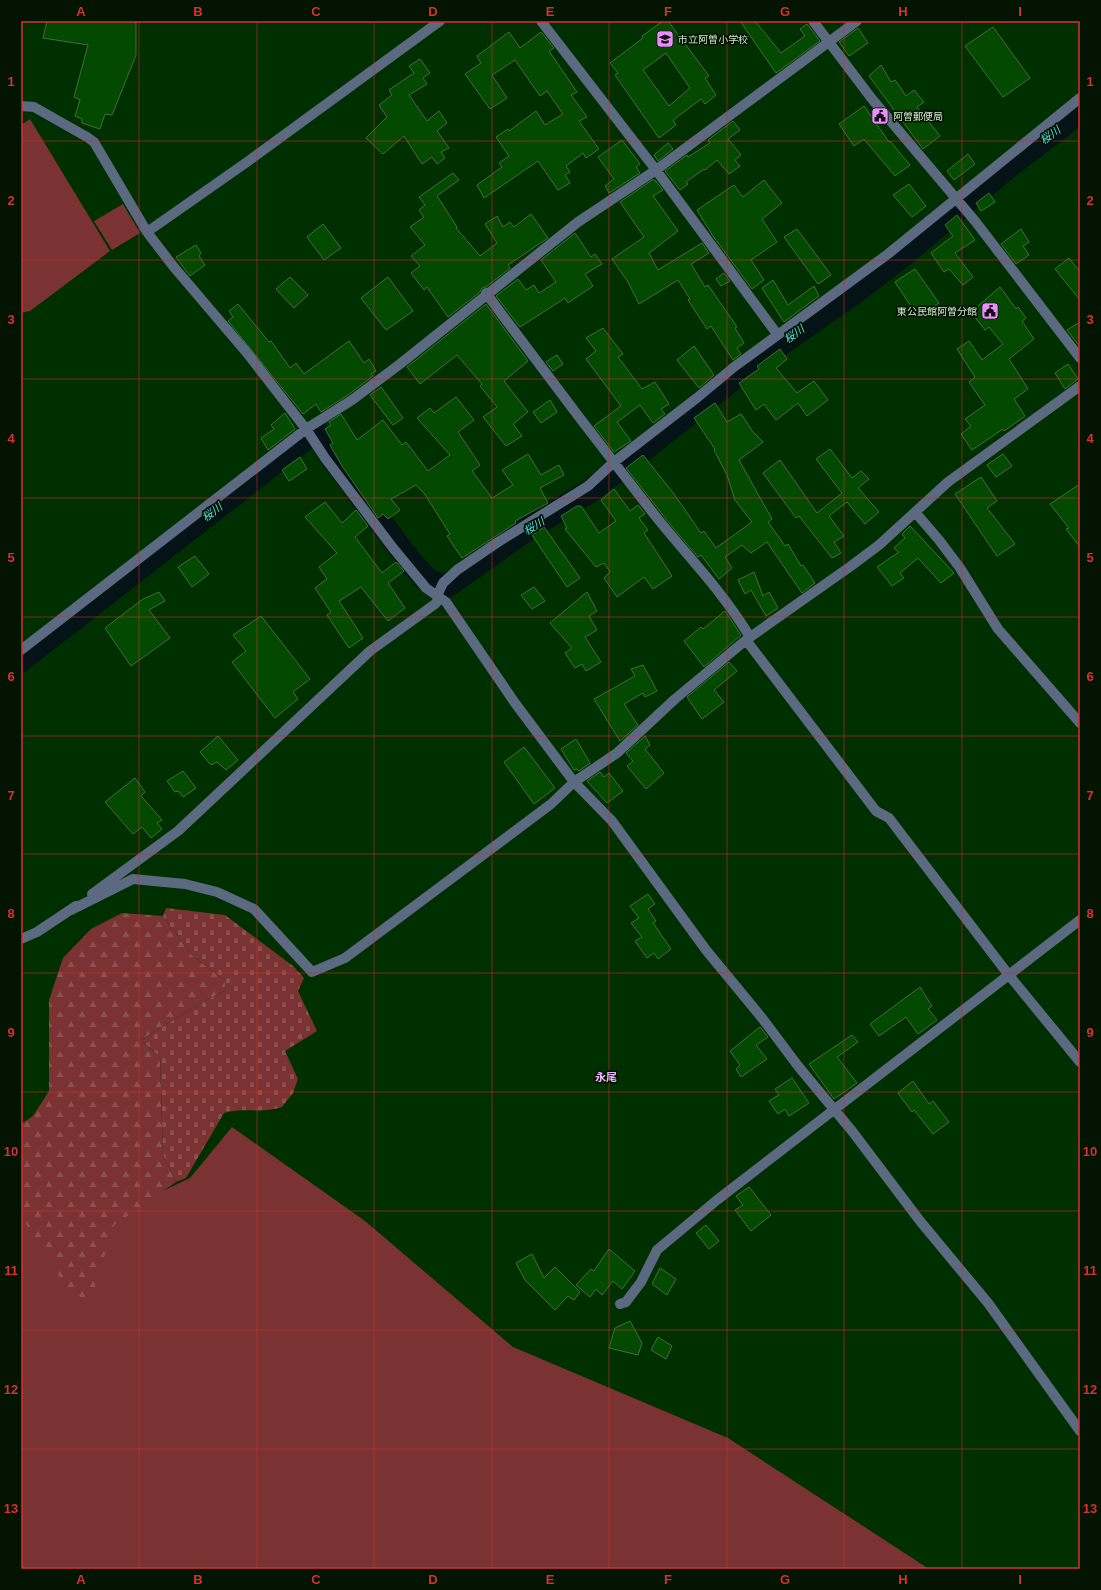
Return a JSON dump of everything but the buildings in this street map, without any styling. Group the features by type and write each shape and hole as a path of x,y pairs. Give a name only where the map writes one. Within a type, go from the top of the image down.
{"street":[{"path":"147,232 247,162 440,21"},
{"path":"541,21 656,170 777,334"},
{"path":"813,21 828,44 872,99 959,204 975,221 1080,358"},
{"path":"21,650 352,400 578,222 656,170 828,44 857,21"},
{"path":"71,910 178,831 370,651 435,604 440,592 457,570 498,542 617,467 777,334 888,254 934,216 959,204 1080,98"},
{"path":"21,106 34,107 94,142 147,232 173,266 247,353 309,433 325,458 393,548 426,588 440,592 515,703 574,782 612,821 706,950 762,1018 920,1221 988,1303 1080,1431"},
{"path":"486,293 617,467 675,540 734,609 748,639 876,811 889,818 1008,974 1080,1062"},
{"path":"21,939 71,910 133,879 185,884 217,892 254,909 312,972 345,958 551,804 574,782 617,753 675,699 748,639 879,545 948,482 1080,386"},
{"path":"915,512 960,568 998,629 1080,723"},
{"path":"620,1304 626,1302 641,1282 657,1250 717,1200 1008,974 1021,967 1080,920"}],"green space":[{"path":"30,119 110,251 30,311 21,313 21,125"},
{"path":"123,204 140,233 112,250 94,221"},
{"path":"166,908 225,915 293,966 304,978 298,991 317,1031 285,1051 298,1079 293,1093 282,1107 267,1110 231,1111 224,1113 186,1178 176,1182 163,1154 160,1057 141,1040 201,1003 226,990 225,981 192,955 163,916"},
{"path":"122,913 163,916 192,955 225,981 226,990 201,1003 141,1040 160,1057 163,1154 176,1182 114,1225 93,1294 84,1299 66,1288 21,1216 21,1124 33,1116 49,1091 49,1000 63,958 91,929"},
{"path":"232,1127 365,1221 513,1347 728,1438 929,1569 21,1569 21,1202 125,1209 190,1178"}],"waterway":[{"name":"桜川","path":"21,660 315,431 334,460 410,561 426,579 437,584 447,586 527,529 592,490 749,366 855,292 903,255 1009,166 1080,112"}],"place":[{"name":"市立阿曽小学校","path":"665,39"},
{"name":"阿曽郵便局","path":"880,116"},
{"name":"東公民館阿曽分館","path":"990,311"}],"district":[{"name":"永尾","path":"606,1077"}]}
